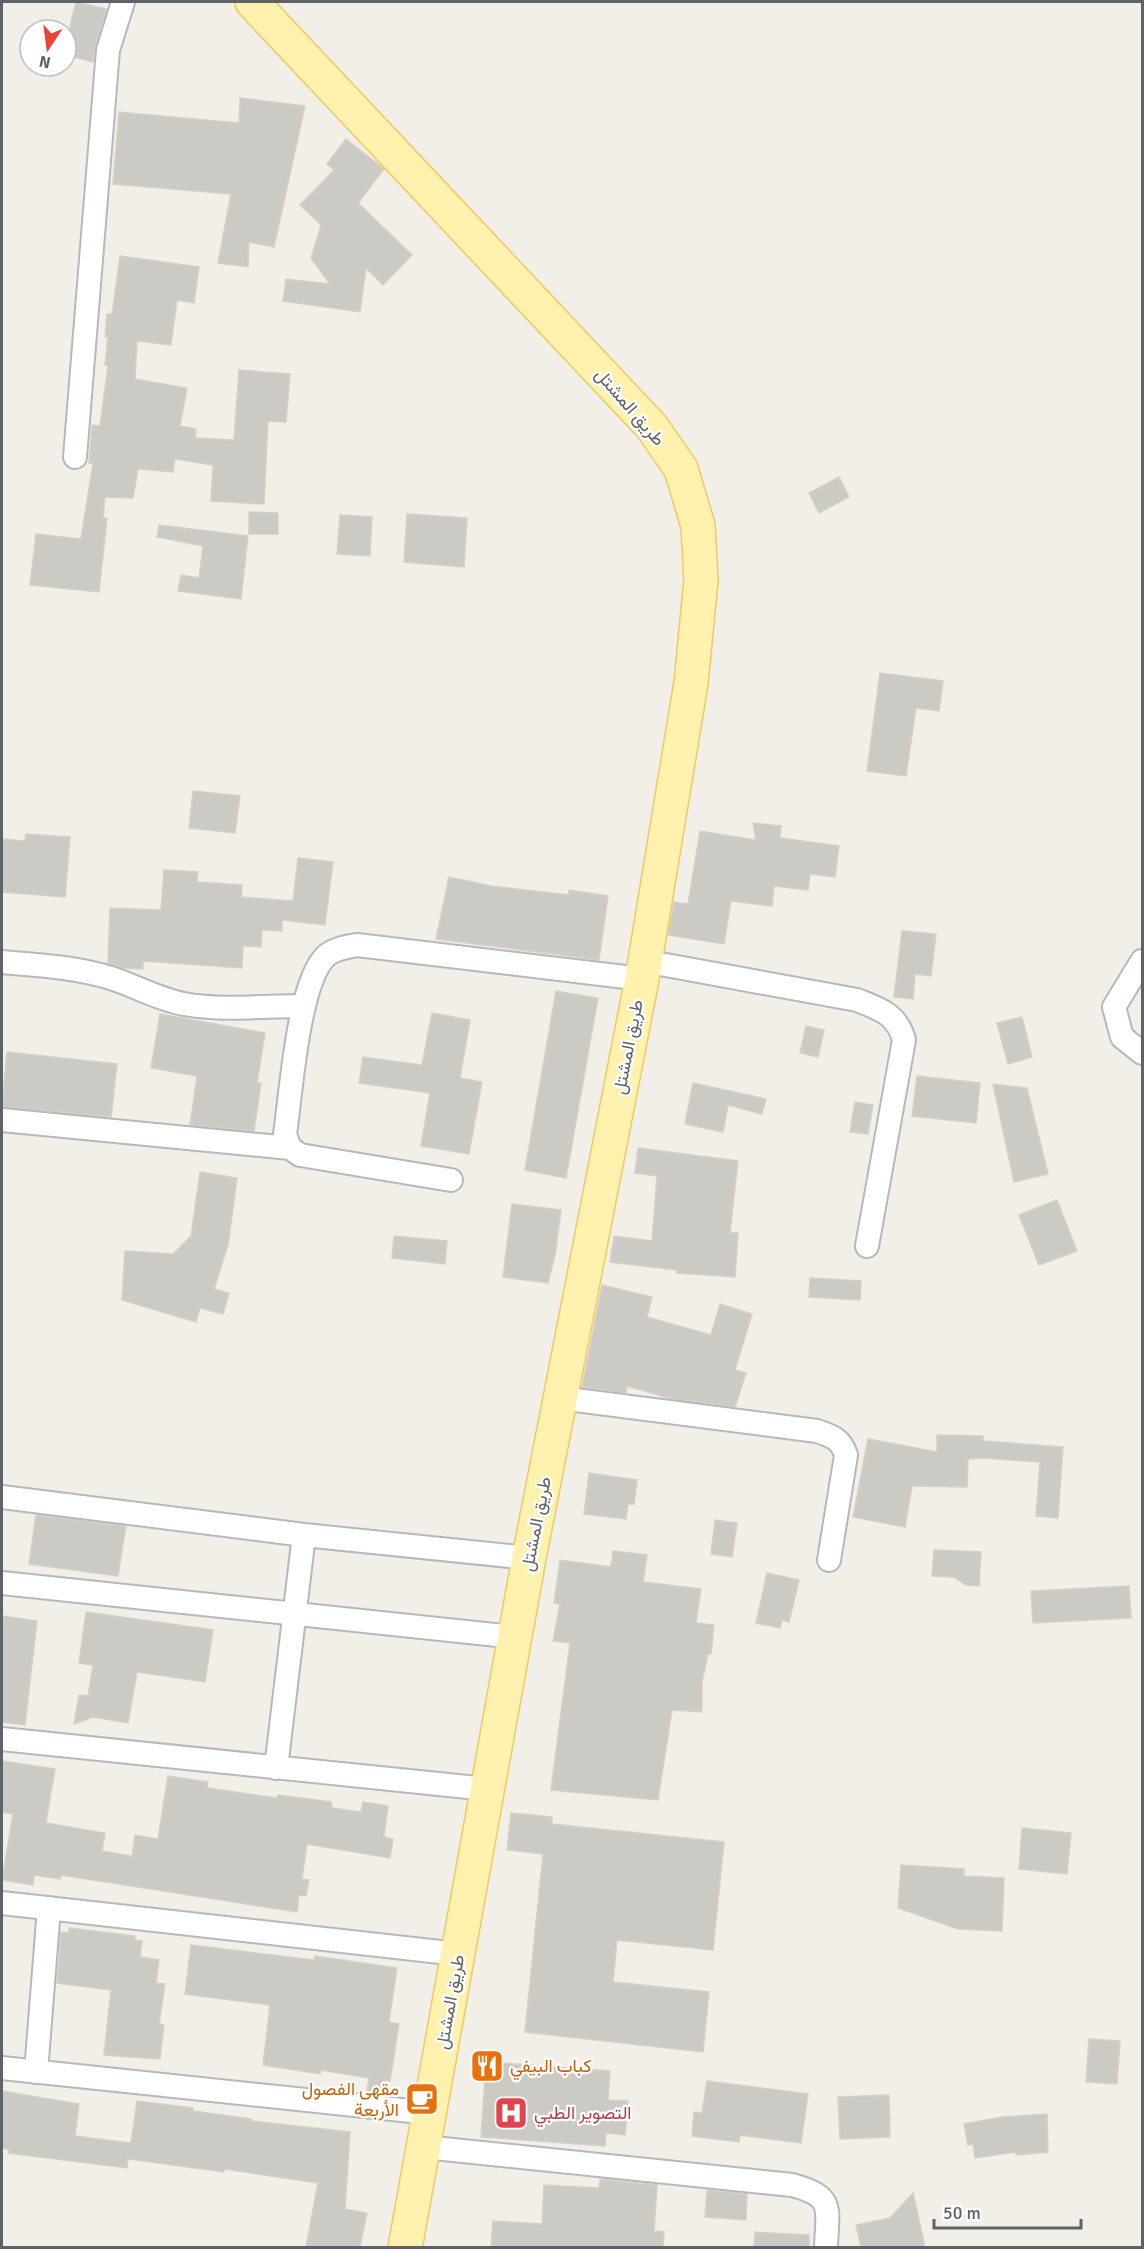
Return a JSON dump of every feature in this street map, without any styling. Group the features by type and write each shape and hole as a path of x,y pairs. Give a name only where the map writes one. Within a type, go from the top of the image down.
{"main road":[{"name":"طريق المشتل","path":"252,2 652,427 681,469 698,526 701,580 690,683 643,970 529,1558 405,2247"}],"street":[{"path":"75,458 108,50 123,2"},
{"path":"290,1148 285,1134 303,1005 315,970 327,955 340,948 357,945 643,970 857,1000 889,1013 900,1026 904,1040 867,1246"},
{"path":"1143,961 1114,1007 1122,1036 1143,1053"},
{"path":"2,962 84,970 125,983 160,999 187,1004 225,1007 303,1005"},
{"path":"2,1120 28,1125 290,1148 300,1155 451,1180"},
{"path":"560,1398 817,1431 836,1438 843,1444 846,1455 828,1560"},
{"path":"2,1497 304,1535 529,1558"},
{"path":"276,1768 304,1535"},
{"path":"2,1583 295,1616 515,1637"},
{"path":"2,1739 488,1789"},
{"path":"2,1903 458,1954"},
{"path":"36,2072 49,1908"},
{"path":"2,2068 430,2113"},
{"path":"424,2147 792,2185 813,2190 824,2199 827,2206 826,2247"}],"building":[{"path":"76,2 107,9 95,46 93,62 78,58 78,18 72,18"},
{"path":"240,98 305,106 274,247 249,242 248,267 218,263 231,194 113,184 119,112 239,123"},
{"path":"346,139 384,169 358,203 412,255 383,285 366,268 360,312 283,301 286,279 330,284 311,258 321,225 300,205 334,170 327,164"},
{"path":"120,256 199,267 194,303 177,300 171,345 137,341 135,379 187,388 180,426 196,429 195,438 234,440 239,370 290,374 286,422 268,421 264,504 211,501 213,465 175,459 173,472 138,469 133,498 105,497 103,518 107,518 99,592 30,585 36,534 81,539 93,463 89,463 92,425 100,426 108,366 105,365 108,337 105,337 107,314 112,314"},
{"path":"839,477 849,497 819,513 809,493"},
{"path":"249,512 278,513 278,534 249,534"},
{"path":"407,514 467,518 464,567 404,562"},
{"path":"340,515 372,517 370,556 337,554"},
{"path":"159,525 248,536 241,599 178,591 181,575 199,578 203,546 157,537"},
{"path":"880,673 943,681 939,711 916,708 906,776 867,771"},
{"path":"193,791 240,796 235,833 189,828"},
{"path":"753,823 781,826 780,838 839,846 835,877 810,874 808,890 774,886 772,906 731,901 724,944 668,935 674,902 688,904 700,831 756,840"},
{"path":"26,834 70,837 65,897 2,892 2,839 25,841"},
{"path":"298,858 333,862 325,925 282,920 282,931 262,930 261,947 243,946 242,968 143,961 143,969 124,968 108,963 110,908 161,910 164,870 198,872 197,882 242,885 241,897 293,901"},
{"path":"449,877 491,886 569,895 569,890 608,896 599,960 436,939"},
{"path":"902,931 936,934 931,976 915,974 913,999 894,997"},
{"path":"556,991 598,998 566,1178 525,1170"},
{"path":"432,1013 470,1020 460,1078 482,1082 469,1154 421,1146 430,1093 359,1083 363,1057 422,1065"},
{"path":"160,1014 265,1033 257,1083 261,1083 254,1131 190,1125 197,1076 151,1068"},
{"path":"1022,1017 1032,1057 1008,1064 997,1023"},
{"path":"806,1026 824,1030 818,1057 800,1053"},
{"path":"7,1052 117,1064 111,1117 2,1107"},
{"path":"917,1076 980,1083 976,1123 912,1116"},
{"path":"693,1083 766,1099 762,1114 728,1105 723,1132 685,1124"},
{"path":"993,1084 1027,1088 1048,1174 1014,1182"},
{"path":"855,1102 873,1105 868,1134 850,1132"},
{"path":"638,1148 738,1161 730,1233 738,1233 735,1277 677,1273 677,1270 610,1262 614,1236 652,1241 657,1176 635,1173"},
{"path":"200,1172 237,1178 228,1245 214,1289 229,1293 223,1314 200,1308 196,1322 122,1300 125,1251 173,1254 191,1236"},
{"path":"1057,1200 1077,1251 1039,1265 1019,1215"},
{"path":"512,1204 561,1210 555,1255 548,1283 503,1277"},
{"path":"394,1236 447,1241 445,1264 392,1258"},
{"path":"810,1278 861,1281 860,1300 809,1297"},
{"path":"602,1285 652,1297 647,1317 711,1335 720,1304 752,1314 735,1370 746,1373 735,1407 672,1399 627,1386 626,1393 582,1387"},
{"path":"937,1435 983,1436 983,1441 1063,1447 1058,1518 1036,1516 1040,1462 983,1458 968,1459 967,1487 912,1486 905,1527 853,1517 868,1439 937,1452"},
{"path":"589,1473 637,1480 634,1504 628,1504 626,1519 584,1514"},
{"path":"36,1515 126,1526 118,1576 29,1564"},
{"path":"715,1520 737,1523 732,1557 711,1554"},
{"path":"934,1550 981,1552 979,1586 966,1585 954,1577 932,1576"},
{"path":"613,1551 647,1555 643,1582 701,1589 696,1623 714,1625 711,1654 708,1654 702,1682 702,1712 672,1710 658,1800 551,1790 570,1643 553,1641 560,1604 554,1603 560,1560 611,1567"},
{"path":"767,1573 799,1580 789,1622 782,1620 780,1628 756,1623"},
{"path":"1129,1586 1131,1618 1033,1623 1031,1591"},
{"path":"86,1612 213,1630 205,1682 137,1672 128,1723 93,1717 74,1724 79,1695 88,1696 93,1665 79,1663"},
{"path":"2,1616 37,1621 25,1725 2,1722"},
{"path":"2,1761 55,1769 46,1823 105,1833 102,1851 132,1856 135,1835 158,1839 168,1776 208,1782 207,1788 277,1798 278,1795 331,1802 332,1808 361,1812 363,1802 388,1806 384,1837 393,1839 390,1858 307,1844 302,1879 309,1880 306,1896 299,1895 297,1912 61,1875 60,1879 34,1875 33,1885 2,1880 13,1814 2,1812"},
{"path":"511,1813 552,1817 552,1824 724,1842 713,1950 617,1940 613,1982 709,1992 703,2052 525,2032 543,1854 507,1850"},
{"path":"1022,1828 1071,1833 1067,1874 1019,1869"},
{"path":"901,1865 964,1869 964,1876 1004,1878 1002,1931 958,1929 898,1908"},
{"path":"69,1928 135,1936 135,1940 142,1941 140,1957 159,1960 156,1983 165,1984 159,2024 164,2025 160,2059 104,2055 111,1990 57,1983 61,1932 69,1933"},
{"path":"191,1945 314,1960 315,1956 397,1968 389,2022 399,2024 390,2081 386,2081 384,2095 367,2092 369,2078 321,2070 320,2074 263,2065 270,2005 185,1994"},
{"path":"1089,2039 1120,2041 1117,2084 1086,2082"},
{"path":"486,2062 610,2071 608,2100 628,2101 625,2135 606,2133 605,2146 481,2137"},
{"path":"707,2081 808,2094 801,2143 740,2135 739,2142 692,2136 694,2112 702,2113"},
{"path":"2,2091 79,2104 75,2136 131,2143 137,2101 193,2108 193,2111 251,2119 251,2121 350,2132 345,2209 367,2213 360,2247 306,2247 318,2183 224,2169 224,2172 128,2159 127,2168 8,2153 9,2149 2,2148"},
{"path":"889,2095 890,2137 840,2139 838,2097"},
{"path":"1047,2114 1048,2152 1016,2155 1016,2152 975,2158 973,2144 968,2145 964,2124 1002,2117"},
{"path":"600,2179 657,2185 654,2231 664,2232 663,2247 491,2247 493,2221 542,2224 544,2185 599,2188"},
{"path":"707,2190 747,2194 746,2220 705,2217"},
{"path":"913,2193 925,2247 861,2247 856,2225 890,2218"},
{"path":"755,2232 809,2235 809,2247 754,2247"}],"place":[{"name":"كباب البيفي","path":"487,2066"},
{"name":"مقهى الفصول الأربعة","path":"422,2099"},
{"name":"التصوير الطبي","path":"511,2113"}]}
